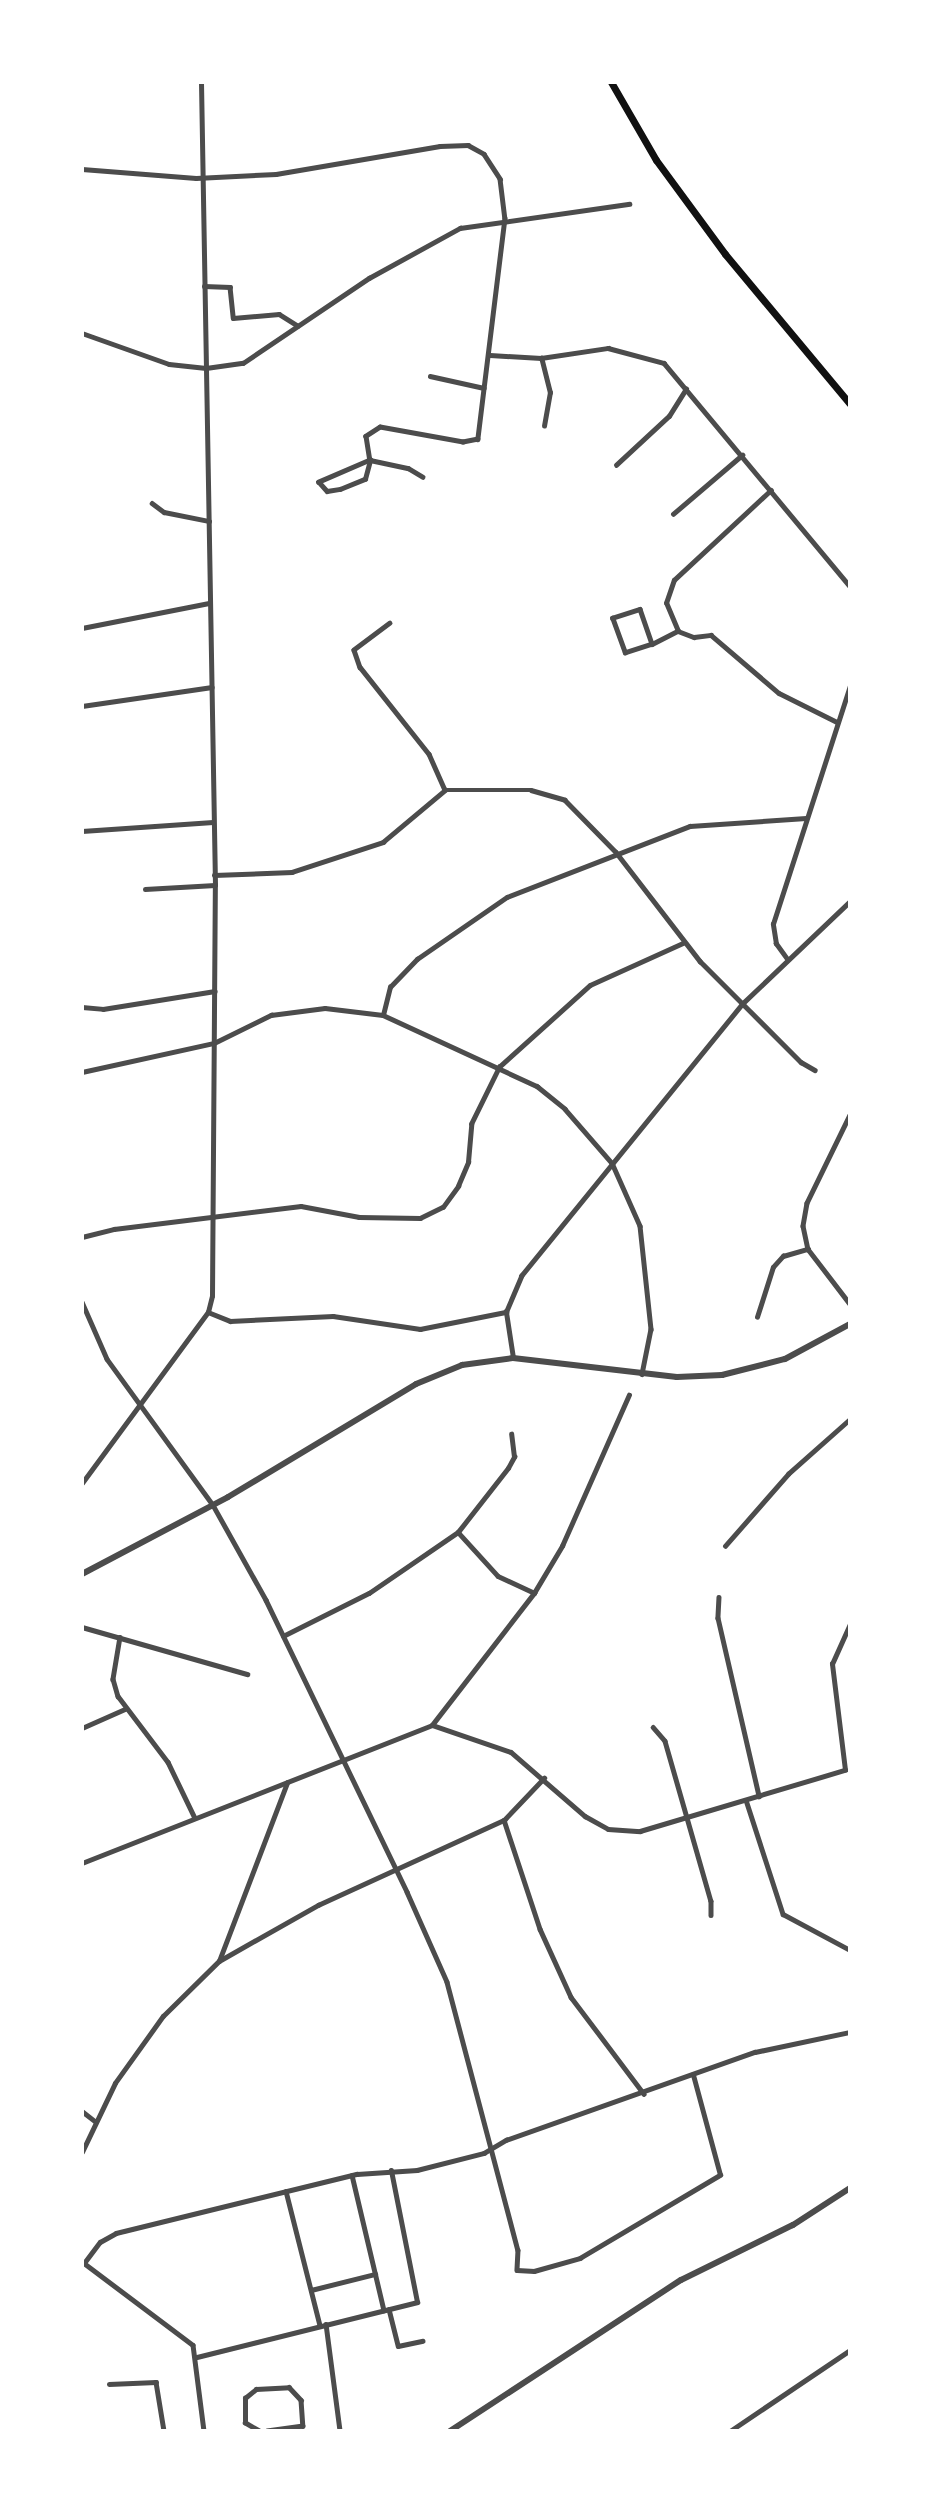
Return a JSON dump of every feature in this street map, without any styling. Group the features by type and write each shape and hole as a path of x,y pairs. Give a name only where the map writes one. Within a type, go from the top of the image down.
{"main road":[{"path":"611,82 656,160 724,254 850,404"}],"street":[{"path":"82,1483 208,1312 215,1219 215,885 201,82"},
{"path":"82,169 203,178 276,174 468,145 494,165 500,179 505,218 478,439 463,442 380,427 366,436 370,460 369,473 352,484 327,491 319,482 370,460 408,468 423,477"},
{"path":"82,333 169,364 205,368 243,363 369,278 455,230 505,218 629,204"},
{"path":"204,286 230,287 233,318 279,314 298,326"},
{"path":"490,355 541,358 608,348 638,353 664,363 850,586"},
{"path":"541,358 550,393 544,426"},
{"path":"430,376 484,388"},
{"path":"616,465 669,416 686,388"},
{"path":"673,514 742,455"},
{"path":"771,490 674,580 666,603 678,631 694,638 711,635 779,693 837,722"},
{"path":"152,503 164,512 209,521"},
{"path":"82,628 209,603"},
{"path":"653,644 640,608 612,618 625,653 653,644 678,631"},
{"path":"390,623 354,650 360,667 429,754 445,790"},
{"path":"787,959 776,944 772,924 850,685"},
{"path":"82,706 212,687"},
{"path":"214,875 292,872 383,842 445,790 531,790 565,800 616,852 683,943 742,1004 815,1070"},
{"path":"383,1015 390,987 456,928 507,897 616,852 690,826 806,818"},
{"path":"82,831 213,822"},
{"path":"145,889 215,885"},
{"path":"513,1358 506,1312 521,1276 742,1004 850,901"},
{"path":"82,1237 114,1228 215,1219 301,1206 359,1217 409,1219 443,1207 468,1162 471,1124 499,1067 590,985 683,943"},
{"path":"82,1007 103,1009 215,991"},
{"path":"82,1072 214,1043 271,1015 325,1008 383,1015 537,1086 565,1109 612,1163 640,1226 651,1329 642,1374"},
{"path":"850,1115 807,1203 803,1226 808,1249 850,1304"},
{"path":"757,1317 773,1267 783,1256 808,1249"},
{"path":"82,1302 107,1359 213,1505 283,1636 345,1761 447,1982 518,2250 517,2270 534,2271 579,2258 720,2175 693,2075"},
{"path":"208,1312 230,1321 333,1316 420,1329 506,1312"},
{"path":"82,1574 213,1505 416,1384 463,1365 513,1358 677,1377 741,1373 799,1353 850,1324"},
{"path":"82,1863 194,1816 345,1761 432,1725 534,1593 562,1546 629,1395"},
{"path":"725,1546 788,1474 850,1419"},
{"path":"283,1636 369,1593 458,1532 514,1457 511,1434"},
{"path":"458,1532 498,1576 534,1593"},
{"path":"719,1597 718,1618 760,1796"},
{"path":"432,1725 511,1752 585,1816 608,1829 640,1831 845,1770 832,1664 850,1624"},
{"path":"82,1627 247,1674"},
{"path":"120,1637 113,1679 125,1709 168,1762 194,1816"},
{"path":"82,1728 125,1709"},
{"path":"653,1727 665,1741 711,1901 711,1915"},
{"path":"82,2152 115,2083 163,2016 219,1961 318,1905 504,1820 544,1778"},
{"path":"219,1961 288,1782"},
{"path":"746,1801 783,1914 850,1950"},
{"path":"504,1820 540,1929 571,1997 644,2094"},
{"path":"204,2431 197,2357 187,2338 83,2263 107,2236 352,2175 417,2170 492,2150 506,2140 644,2094 755,2052 850,2032"},
{"path":"82,2111 95,2121"},
{"path":"197,2357 416,2302 391,2171"},
{"path":"352,2175 375,2274 398,2346 422,2341"},
{"path":"450,2431 681,2280 793,2225 850,2188"},
{"path":"286,2191 311,2290 323,2325 340,2431"},
{"path":"311,2290 375,2274"},
{"path":"730,2431 850,2350"},
{"path":"109,2384 156,2382 164,2431"},
{"path":"247,2426 243,2408 247,2395 256,2389 289,2387 301,2400 303,2426 267,2431"},
{"path":"240,2431 247,2426"},
{"path":"247,2426 259,2431"}]}
